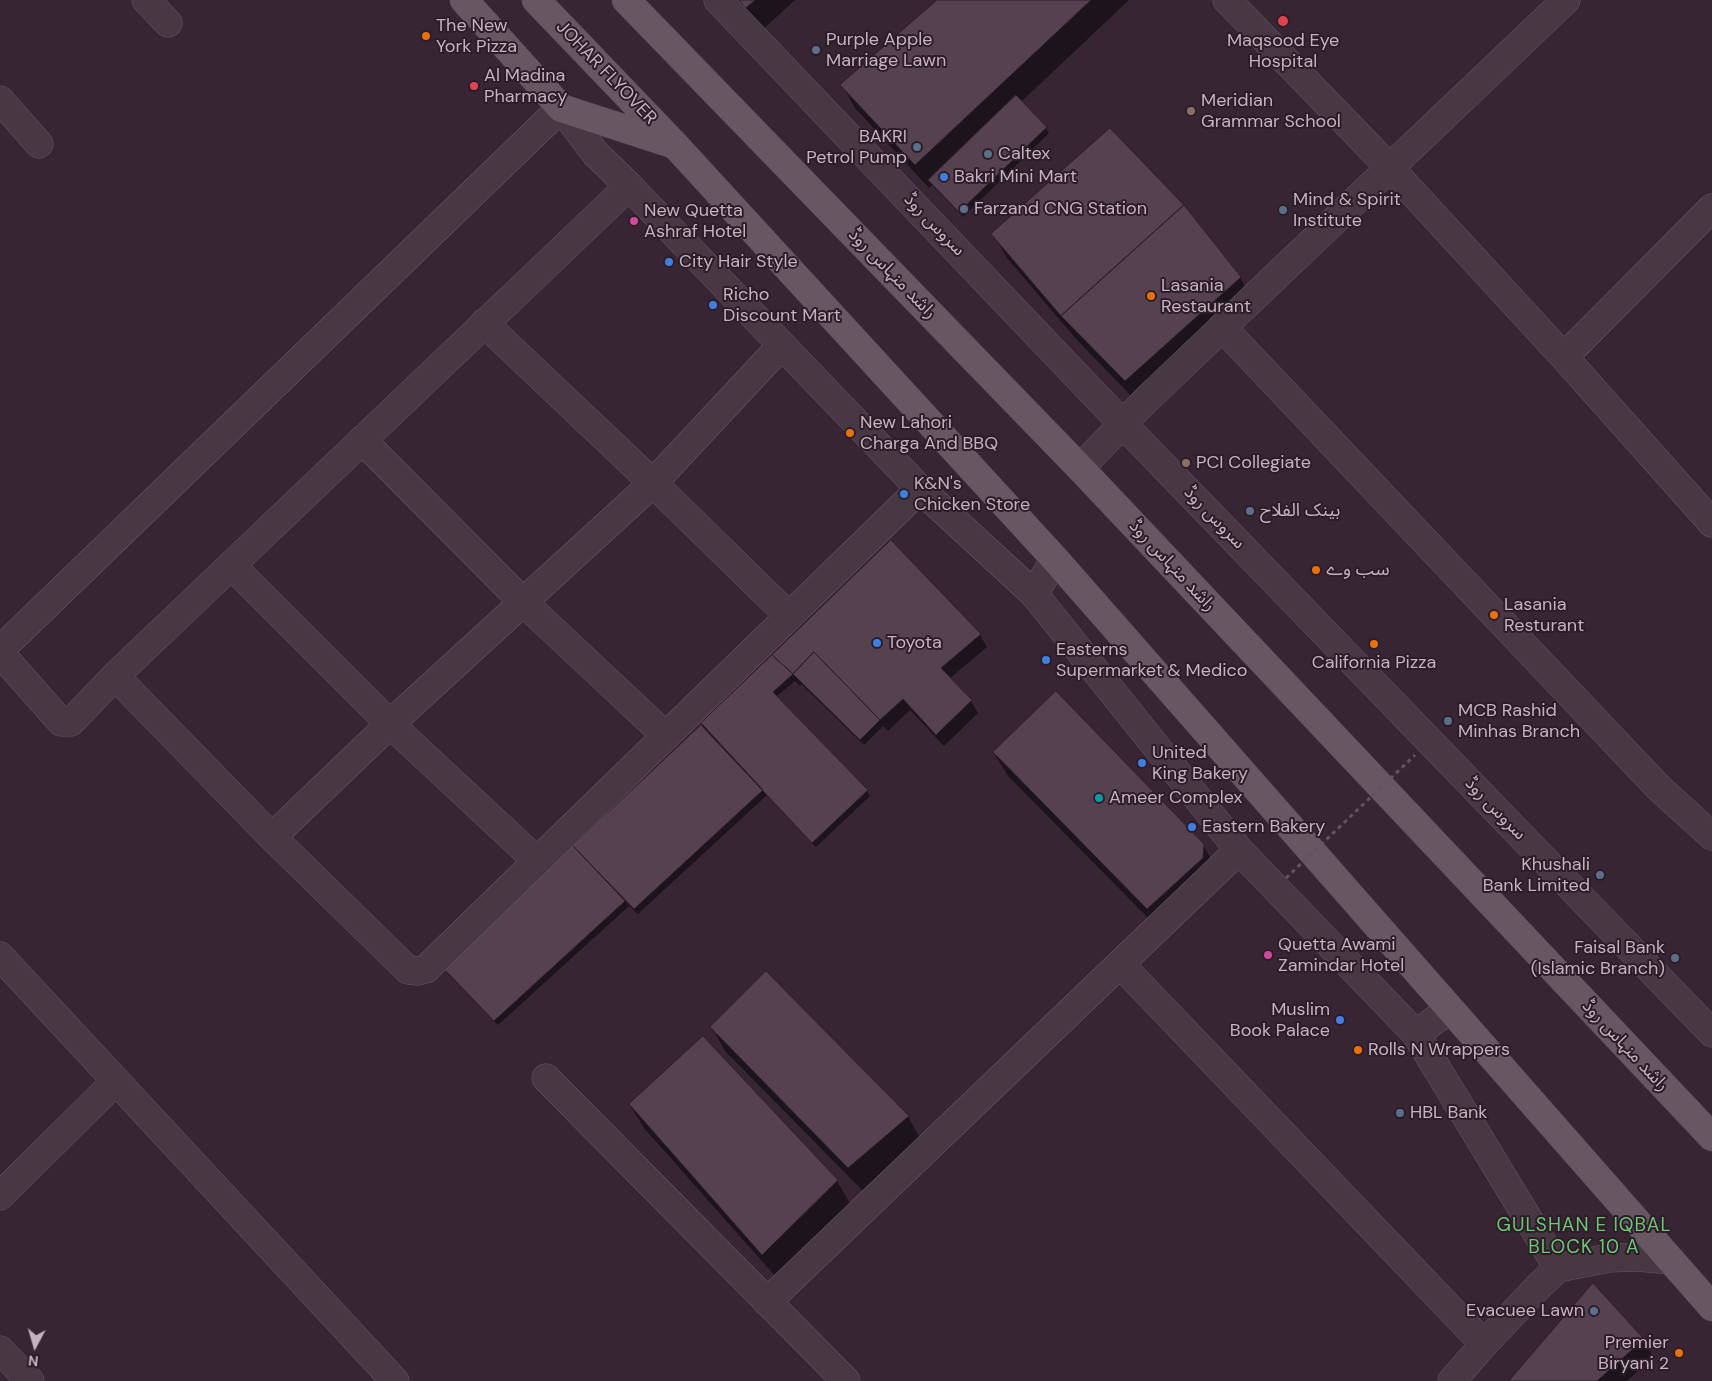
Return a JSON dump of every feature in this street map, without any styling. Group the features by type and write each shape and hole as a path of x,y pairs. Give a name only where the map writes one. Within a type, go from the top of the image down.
{"main road":[{"path":"464,0 561,108 675,145 1054,559 1712,1307"},
{"name":"JOHAR FLYOVER","path":"536,0 675,145"},
{"name":"راشد منہاس روڈ","path":"626,0 1080,468 1712,1137"}],"street":[{"path":"146,0 168,24"},
{"name":"سروس روڈ","path":"718,0 1122,423 1712,1033"},
{"path":"1227,0 1390,168 1710,518"},
{"path":"1080,468 1122,423 1566,0"},
{"path":"0,100 39,144"},
{"path":"629,186 115,676 71,722 62,722 0,652 561,108 595,153 629,186 920,489 1034,594 1239,850 1416,1034 1558,1268"},
{"path":"1564,357 1712,208"},
{"path":"484,323 653,483 789,616"},
{"path":"1222,327 1652,781 1712,836"},
{"path":"272,837 522,601 653,483 781,346"},
{"path":"362,440 522,601 666,736"},
{"path":"115,676 272,837 408,970 418,971 426,969 920,489"},
{"path":"1034,594 1054,559"},
{"path":"231,565 390,724 537,862"},
{"path":"767,1302 1239,850"},
{"path":"0,956 395,1381"},
{"path":"1120,964 1484,1344"},
{"path":"1416,1034 1450,1009"},
{"path":"546,1078 767,1302 840,1379"},
{"path":"0,1196 116,1081"},
{"path":"1452,1381 1484,1344 1558,1268 1609,1258 1638,1257 1670,1260"},
{"path":"0,1350 30,1381"}],"path":[{"path":"1286,878 1415,755"}],"building":[{"path":"739,0 755,0 746,8"},
{"path":"937,0 1091,0 915,165 840,85"},
{"name":"Caltex","path":"1016,95 1047,127 959,212 928,180"},
{"path":"1110,128 1184,205 1061,316 991,234"},
{"name":"Lasania Restaurant","path":"1184,205 1241,277 1125,381 1061,316"},
{"name":"Toyota","path":"891,540 981,634 941,668 972,700 936,735 903,699 880,720 814,652 793,674 772,655"},
{"path":"814,652 880,720 860,740 793,674"},
{"path":"772,655 793,674 773,692 868,790 812,843 700,724"},
{"name":"Ameer Complex","path":"1056,691 1204,844 1203,858 1147,909 993,752"},
{"path":"702,724 763,790 634,909 573,846"},
{"path":"573,846 625,901 494,1021 445,970"},
{"path":"766,971 909,1116 848,1168 710,1027"},
{"path":"703,1036 838,1180 762,1255 629,1104"},
{"name":"Evacuee Lawn","path":"1593,1283 1644,1339 1597,1381 1509,1381"}],"place":[{"name":"Maqsood Eye Hospital","path":"1283,21"},
{"name":"The New York Pizza","path":"426,36"},
{"name":"Purple Apple Marriage Lawn","path":"816,50"},
{"name":"Al Madina Pharmacy","path":"474,86"},
{"name":"Meridian Grammar School","path":"1191,111"},
{"name":"BAKRI Petrol Pump","path":"917,147"},
{"name":"Caltex","path":"988,154"},
{"name":"Bakri Mini Mart","path":"944,177"},
{"name":"Farzand CNG Station","path":"964,209"},
{"name":"Mind & Spirit Institute","path":"1283,210"},
{"name":"New Quetta Ashraf Hotel","path":"634,221"},
{"name":"City Hair Style","path":"669,262"},
{"name":"Lasania Restaurant","path":"1151,296"},
{"name":"Richo Discount Mart","path":"713,305"},
{"name":"New Lahori Charga And BBQ","path":"850,433"},
{"name":"PCI Collegiate","path":"1186,463"},
{"name":"K&N's Chicken Store","path":"904,494"},
{"name":"بینک الفلاح","path":"1250,511"},
{"name":"سب وے","path":"1316,570"},
{"name":"Lasania Resturant","path":"1494,615"},
{"name":"Toyota","path":"877,643"},
{"name":"California Pizza","path":"1374,644"},
{"name":"Easterns Supermarket & Medico","path":"1046,660"},
{"name":"MCB Rashid Minhas Branch","path":"1448,721"},
{"name":"United King Bakery","path":"1142,763"},
{"name":"Ameer Complex","path":"1099,798"},
{"name":"Eastern Bakery","path":"1192,827"},
{"name":"Khushali Bank Limited","path":"1600,875"},
{"name":"Quetta Awami Zamindar Hotel","path":"1268,955"},
{"name":"Faisal Bank (Islamic Branch)","path":"1675,958"},
{"name":"Muslim Book Palace","path":"1340,1020"},
{"name":"Rolls N Wrappers","path":"1358,1050"},
{"name":"HBL Bank","path":"1400,1113"},
{"name":"Evacuee Lawn","path":"1594,1311"},
{"name":"Premier Biryani 2","path":"1679,1353"}],"district":[{"name":"GULSHAN E IQBAL BLOCK 10 A","path":"1584,1237"}]}
